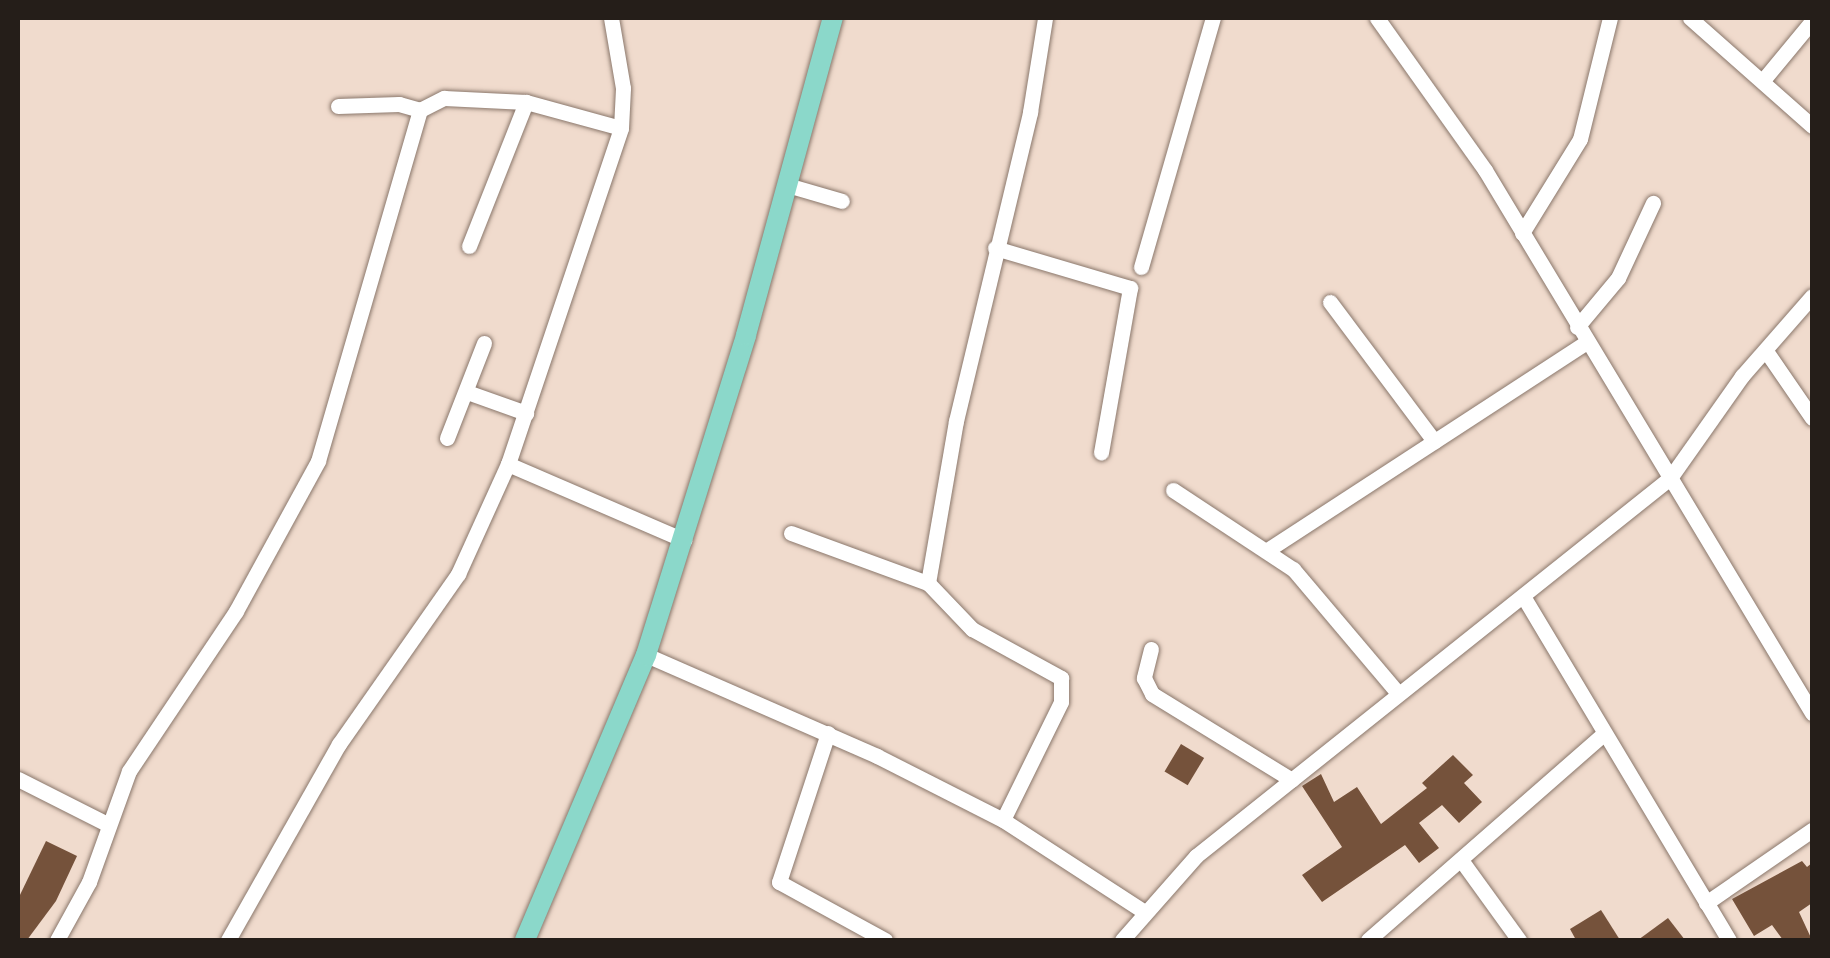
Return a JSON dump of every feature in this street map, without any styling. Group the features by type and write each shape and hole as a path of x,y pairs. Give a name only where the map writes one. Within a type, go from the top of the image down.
{"main road":[{"path":"525,940 646,655 684,540 833,18"}],"street":[{"path":"228,940 339,744 458,574 508,464 621,128 623,88 611,18"},
{"path":"928,583 995,248 1030,112 1046,18"},
{"path":"1141,267 1213,18"},
{"path":"1378,18 1522,233 1670,478 1806,690 1812,713"},
{"path":"1522,233 1580,139 1610,18"},
{"path":"1690,18 1764,79 1812,126"},
{"path":"1764,79 1812,21"},
{"path":"338,106 399,104 420,110 444,98 526,102 621,128"},
{"path":"469,246 526,102"},
{"path":"57,940 88,882 106,823 137,756 236,611 318,461 420,110"},
{"path":"786,185 842,201"},
{"path":"1577,327 1618,278 1653,203"},
{"path":"995,248 1130,288 1101,452"},
{"path":"1122,940 1177,872 1397,692 1670,478 1812,296"},
{"path":"1330,302 1434,441"},
{"path":"1269,549 1586,342"},
{"path":"447,438 484,344"},
{"path":"1766,351 1812,418"},
{"path":"467,392 526,413"},
{"path":"508,464 684,540"},
{"path":"1172,490 1269,549 1329,608 1397,692"},
{"path":"791,533 928,583 972,629 1060,678 1061,702 1003,820"},
{"path":"1523,596 1603,734 1628,762 1729,940"},
{"path":"1151,649 1144,678 1152,694 1292,780"},
{"path":"646,655 828,733 1003,820 1143,911"},
{"path":"828,733 779,882 884,940"},
{"path":"1368,940 1603,734"},
{"path":"18,779 106,823"},
{"path":"1706,903 1812,830"},
{"path":"1461,860 1519,940"}],"building":[{"path":"1181,744 1204,758 1188,785 1165,771"},
{"path":"1453,755 1473,775 1464,783 1482,802 1459,823 1442,805 1419,823 1439,848 1419,863 1405,845 1322,902 1302,875 1342,847 1302,786 1321,774 1334,802 1357,787 1381,824 1427,788 1422,783"},
{"path":"46,841 77,856 56,901 27,940 18,940 18,899"},
{"path":"1802,861 1807,867 1812,863 1812,903 1799,912 1812,940 1783,940 1772,925 1754,936 1732,899"},
{"path":"1601,910 1620,940 1576,940 1570,929"},
{"path":"1668,918 1685,940 1638,940"}]}
